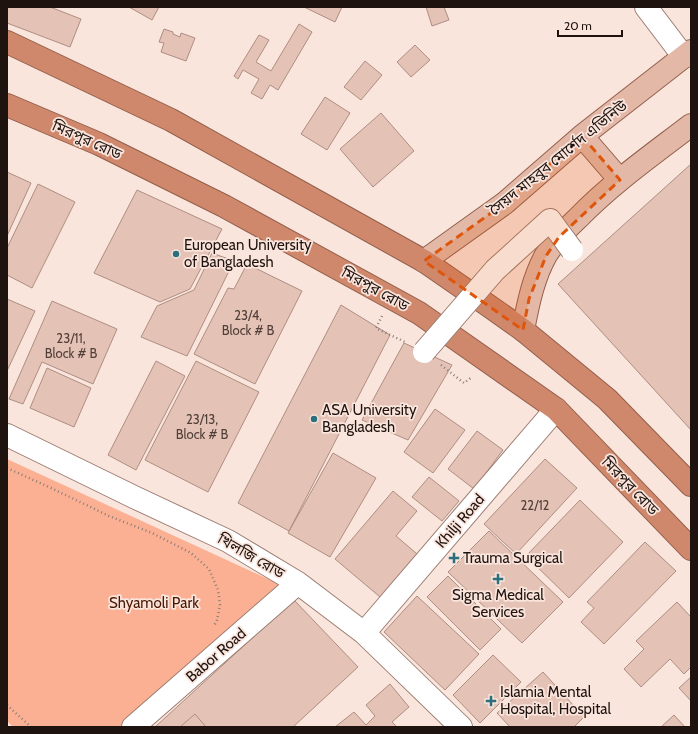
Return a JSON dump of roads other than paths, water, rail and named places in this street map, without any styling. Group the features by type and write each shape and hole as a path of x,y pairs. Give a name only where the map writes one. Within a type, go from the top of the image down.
{"highway":[{"path":"7,42 171,120 424,261 523,330 606,399 691,485"},
{"name":"মিরপুর রোড","path":"7,105 99,144 224,206 419,313 556,409 691,549"}],"main road":[{"name":"সৈয়দ মাহবুব মোর্শেদ এভিনিউ","path":"424,261 506,203 582,136 687,54"},
{"path":"523,330 529,299 536,279 546,256 559,236 620,180 691,125"},
{"path":"582,136 620,180"}],"street":[{"path":"646,7 687,54"},
{"path":"424,352 495,270 550,220 572,250"},
{"name":"Khilji Road","path":"364,632 556,409"},
{"name":"খিলজি রোড","path":"10,442 228,541 298,583 364,632 461,727"},
{"name":"Babor Road","path":"133,727 298,583"}],"place":[{"name":"European University of Bangladesh","path":"176,254"},
{"name":"ASA University Bangladesh","path":"314,419"},
{"name":"Trauma Surgical","path":"454,558"},
{"name":"Sigma Medical Services","path":"498,579"},
{"name":"Islamia Mental Hospital, Hospital","path":"491,701"}],"park label":[{"name":"Shyamoli Park","path":"154,603"}]}
